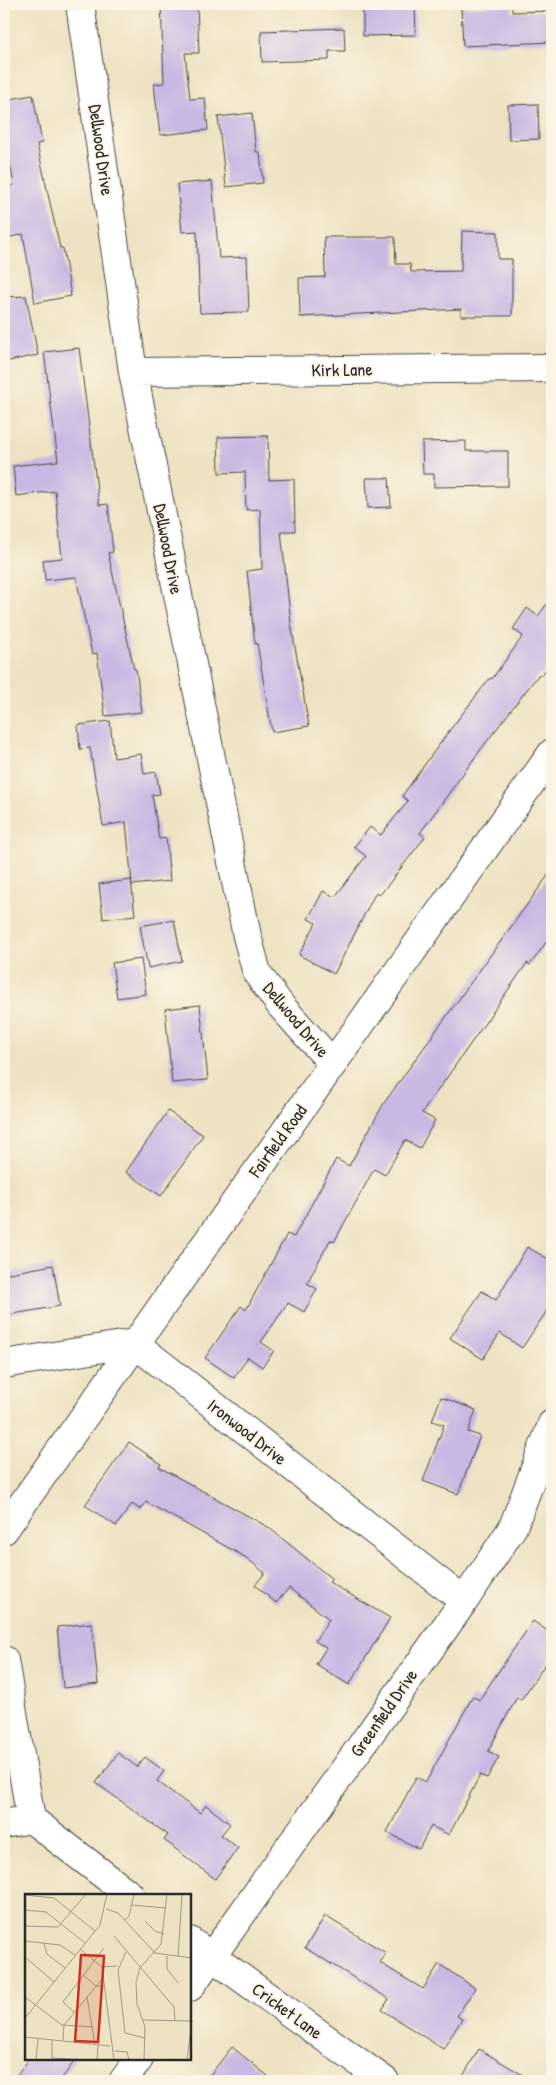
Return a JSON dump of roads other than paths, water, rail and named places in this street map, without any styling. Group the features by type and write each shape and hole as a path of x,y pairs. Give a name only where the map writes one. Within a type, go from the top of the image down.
{"street":[{"name":"Dellwood Drive","path":"80,4 133,372 246,936 257,973 280,1006 333,1064"},
{"name":"Kirk Lane","path":"133,372 552,368"},
{"name":"Fairfield Road","path":"4,1530 134,1343 552,753"},
{"path":"4,1364 134,1343"},
{"name":"Ironwood Drive","path":"134,1343 464,1601"},
{"name":"Greenfield Drive","path":"191,1986 464,1601 513,1527 552,1424"},
{"path":"4,1660 31,1819 129,1894"},
{"path":"4,1824 31,1819"},
{"name":"Cricket Lane","path":"191,1942 385,2081"},
{"path":"123,2081 138,2060"}]}
